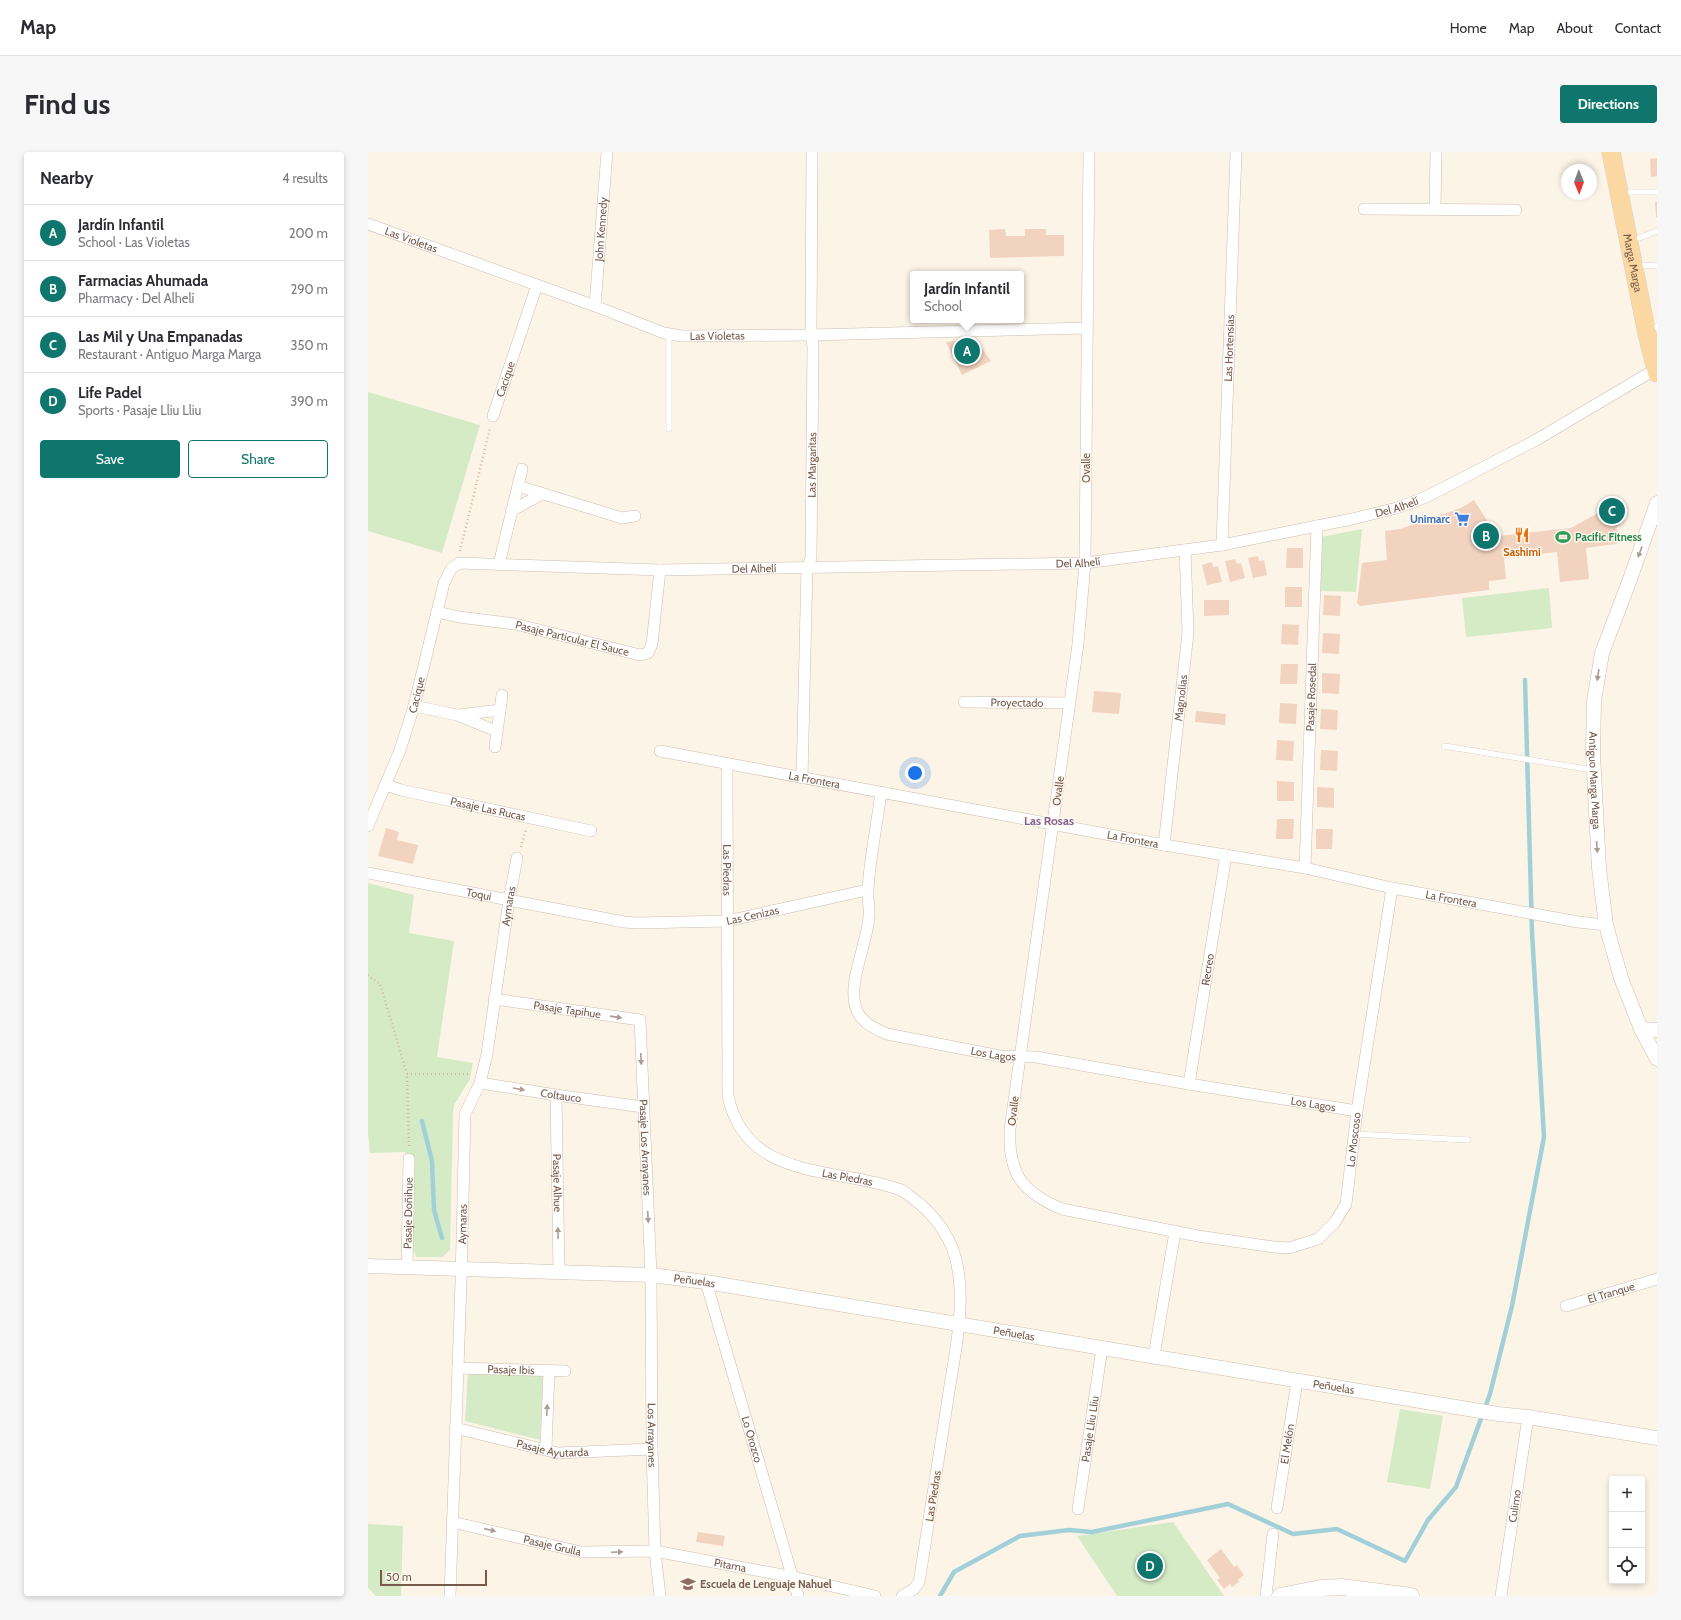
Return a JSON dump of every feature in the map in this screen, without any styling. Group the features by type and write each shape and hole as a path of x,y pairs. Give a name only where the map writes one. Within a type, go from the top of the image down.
{"main road":[{"name":"Marga Marga","path":"1611,152 1649,341 1657,370"},
{"name":"Marga Marga","path":"1620,152 1639,238 1650,266 1657,328"},
{"path":"1280,1596 1321,1588 1342,1587 1411,1596"}],"street":[{"name":"John Kennedy","path":"595,306 607,152"},
{"name":"Las Margaritas","path":"802,778 806,568 810,558 813,346 811,335 812,152"},
{"name":"Ovalle","path":"1089,152 1085,563 1078,644 1054,824 1019,1057 1010,1144 1014,1168 1024,1186 1034,1195 1047,1202 1062,1209 1175,1232"},
{"name":"Las Hortensias","path":"1222,545 1236,152"},
{"path":"1435,209 1436,152"},
{"path":"1364,208 1516,210"},
{"name":"Las Violetas","path":"368,224 669,334 682,336 811,335 1087,328"},
{"name":"Cacique","path":"493,416 537,285"},
{"name":"Del Alhelí","path":"459,563 660,570 1085,563 1222,545 1397,508 1426,497 1536,440 1657,370"},
{"path":"499,564 522,470"},
{"path":"518,486 622,518 635,516"},
{"path":"511,511 542,494"},
{"name":"Antiguo Marga Marga","path":"1657,503 1602,653 1594,701 1594,770 1599,868 1606,925 1621,978 1641,1029 1657,1059"},
{"name":"Pasaje Rosedal","path":"1306,868 1317,526"},
{"name":"Magnolias","path":"1164,845 1188,633 1186,550"},
{"name":"Cacique","path":"368,826 400,750 414,706 447,578 451,568 459,563"},
{"name":"Pasaje Particular El Sauce","path":"437,612 459,617 515,624 640,655 648,653 652,644 660,570"},
{"path":"495,748 496,731 502,696"},
{"name":"Proyectado","path":"964,702 1070,703"},
{"path":"414,706 456,715 496,731"},
{"path":"456,715 500,710"},
{"name":"La Frontera","path":"660,752 1164,845 1306,868 1392,888 1578,922 1606,925"},
{"name":"Las Piedras","path":"727,765 728,1096 731,1113 740,1128 756,1147 776,1160 798,1167 900,1189 919,1203 938,1223 952,1248 958,1270 959,1324 919,1582 914,1589 904,1595"},
{"name":"Pasaje Las Rucas","path":"386,785 401,790 530,819 591,831"},
{"name":"Los Lagos","path":"881,793 867,890 869,917 855,981 853,1000 856,1010 864,1022 887,1034 1000,1056 1036,1057 1189,1084 1357,1111"},
{"name":"Recreo","path":"1189,1084 1226,854"},
{"name":"Aymaras","path":"450,1596 462,1269 465,1114 481,1078 487,1054 509,900 517,858"},
{"name":"Toqui","path":"368,873 624,922 637,923"},
{"name":"Lo Moscoso","path":"1175,1232 1274,1248 1289,1248 1318,1239 1335,1222 1346,1204 1357,1111 1392,888"},
{"name":"Las Cenizas","path":"637,923 727,921 867,890"},
{"name":"Pasaje Tapihue","path":"494,999 640,1020"},
{"name":"Pasaje Los Arrayanes","path":"640,1020 651,1275"},
{"path":"1641,1029 1657,1030"},
{"name":"Coltauco","path":"481,1078 556,1095 643,1107"},
{"name":"Pasaje Alhue","path":"556,1095 559,1272"},
{"name":"Pasaje Doñihue","path":"407,1266 410,1159"},
{"path":"1154,1356 1175,1232"},
{"name":"Peñuelas","path":"368,1266 407,1266 651,1275 706,1282 1498,1414 1528,1417 1657,1438"},
{"name":"Los Arrayanes","path":"651,1275 652,1449 655,1551 660,1596"},
{"name":"El Tranque","path":"1566,1306 1657,1279"},
{"name":"Lo Orozco","path":"706,1282 798,1596"},
{"name":"Pasaje Lliu Lliu","path":"1078,1509 1102,1348"},
{"name":"Pasaje Ibis","path":"458,1368 565,1371"},
{"path":"546,1448 549,1371"},
{"name":"El Melón","path":"1277,1508 1297,1381"},
{"name":"Culimo","path":"1501,1596 1528,1417"},
{"name":"Pasaje Ayutarda","path":"455,1428 546,1448 558,1453 652,1449"},
{"name":"Pasaje Grulla","path":"452,1522 581,1552 655,1551"},
{"path":"1266,1596 1273,1534"},
{"name":"Pitama","path":"655,1551 793,1577 875,1596"}],"lane":[{"path":"1630,192 1657,192"},
{"path":"1639,238 1657,230"},
{"path":"669,334 669,429"},
{"path":"1444,746 1594,770"},
{"path":"1354,1134 1468,1140"}],"path":[{"path":"461,545 493,416"},
{"path":"517,858 530,819"},
{"path":"368,974 380,984 407,1074 410,1159"},
{"path":"407,1074 481,1078"}],"green space":[{"path":"368,392 480,425 442,553 368,531"},
{"path":"1362,529 1356,592 1321,591 1321,537"},
{"path":"1549,588 1552,628 1466,637 1462,598"},
{"path":"368,883 414,895 409,933 454,941 437,1057 473,1063 470,1079 454,1105 450,1250 443,1257 416,1257 412,1247 413,1158 404,1152 370,1153 368,1133"},
{"path":"468,1372 543,1374 540,1440 465,1421"},
{"path":"1400,1409 1443,1416 1430,1489 1387,1482"},
{"path":"1173,1522 1224,1596 1117,1596 1077,1536"},
{"path":"368,1524 403,1526 401,1596 376,1596 368,1588"}],"building":[{"path":"1657,158 1657,176 1651,177 1650,159"},
{"path":"1655,202 1657,202 1657,217 1656,217"},
{"path":"1005,229 1006,236 1025,236 1025,229 1046,229 1046,235 1064,235 1064,256 990,258 989,230"},
{"path":"975,339 991,361 962,375 946,342"},
{"path":"1474,500 1488,522 1488,537 1571,528 1614,504 1623,522 1616,528 1620,535 1616,544 1586,548 1589,579 1560,582 1557,552 1504,558 1506,579 1489,581 1489,590 1360,606 1357,603 1362,563 1387,560 1385,531 1400,529 1461,508"},
{"path":"1287,548 1303,548 1303,568 1286,568"},
{"path":"1258,556 1259,561 1264,560 1267,575 1253,578 1248,558"},
{"path":"1235,559 1237,564 1241,563 1245,578 1230,582 1225,561"},
{"path":"1212,562 1213,567 1218,566 1222,582 1207,585 1202,565"},
{"path":"1285,587 1302,587 1302,607 1285,607"},
{"path":"1324,595 1341,596 1340,616 1323,615"},
{"path":"1204,600 1229,600 1229,615 1204,616"},
{"path":"1282,624 1299,625 1298,645 1281,644"},
{"path":"1323,633 1340,634 1339,654 1322,653"},
{"path":"1281,664 1298,664 1297,684 1280,684"},
{"path":"1322,673 1340,674 1339,694 1322,693"},
{"path":"1094,691 1121,693 1119,714 1092,712"},
{"path":"1280,703 1297,704 1296,724 1279,723"},
{"path":"1321,709 1338,710 1337,730 1320,729"},
{"path":"1196,711 1226,714 1225,725 1195,722"},
{"path":"1277,740 1294,741 1293,761 1276,760"},
{"path":"1321,750 1338,751 1337,771 1320,770"},
{"path":"1277,781 1294,782 1294,801 1277,801"},
{"path":"1317,787 1334,788 1334,808 1317,807"},
{"path":"1277,819 1294,819 1293,839 1276,839"},
{"path":"386,828 399,832 397,840 418,845 413,864 378,856"},
{"path":"1316,829 1333,829 1332,849 1316,849"},
{"path":"698,1532 725,1536 723,1546 696,1542"},
{"path":"1221,1549 1234,1567 1237,1565 1244,1575 1238,1580 1239,1582 1232,1587 1230,1584 1224,1589 1217,1580 1220,1578 1207,1560"}],"waterway":[{"path":"940,1596 954,1572 1020,1536 1069,1530 1092,1532 1228,1504 1293,1534 1337,1529 1405,1561 1428,1520 1456,1487 1490,1394 1512,1306 1544,1137 1532,932 1525,680"},
{"path":"422,1121 432,1161 434,1210 442,1238"}],"place":[{"name":"Jardín Infantil","path":"967,351"},
{"name":"Las Mil y Una Empanadas","path":"1612,511"},
{"name":"Unimarc","path":"1462,519"},
{"name":"Sashimi","path":"1522,535"},
{"name":"Farmacias Ahumada","path":"1486,536"},
{"name":"Pacific Fitness","path":"1563,537"},
{"name":"Life Padel","path":"1150,1566"},
{"name":"Escuela de Lenguaje Nahuel","path":"688,1584"}],"district":[{"name":"Las Rosas","path":"1049,820"}]}
